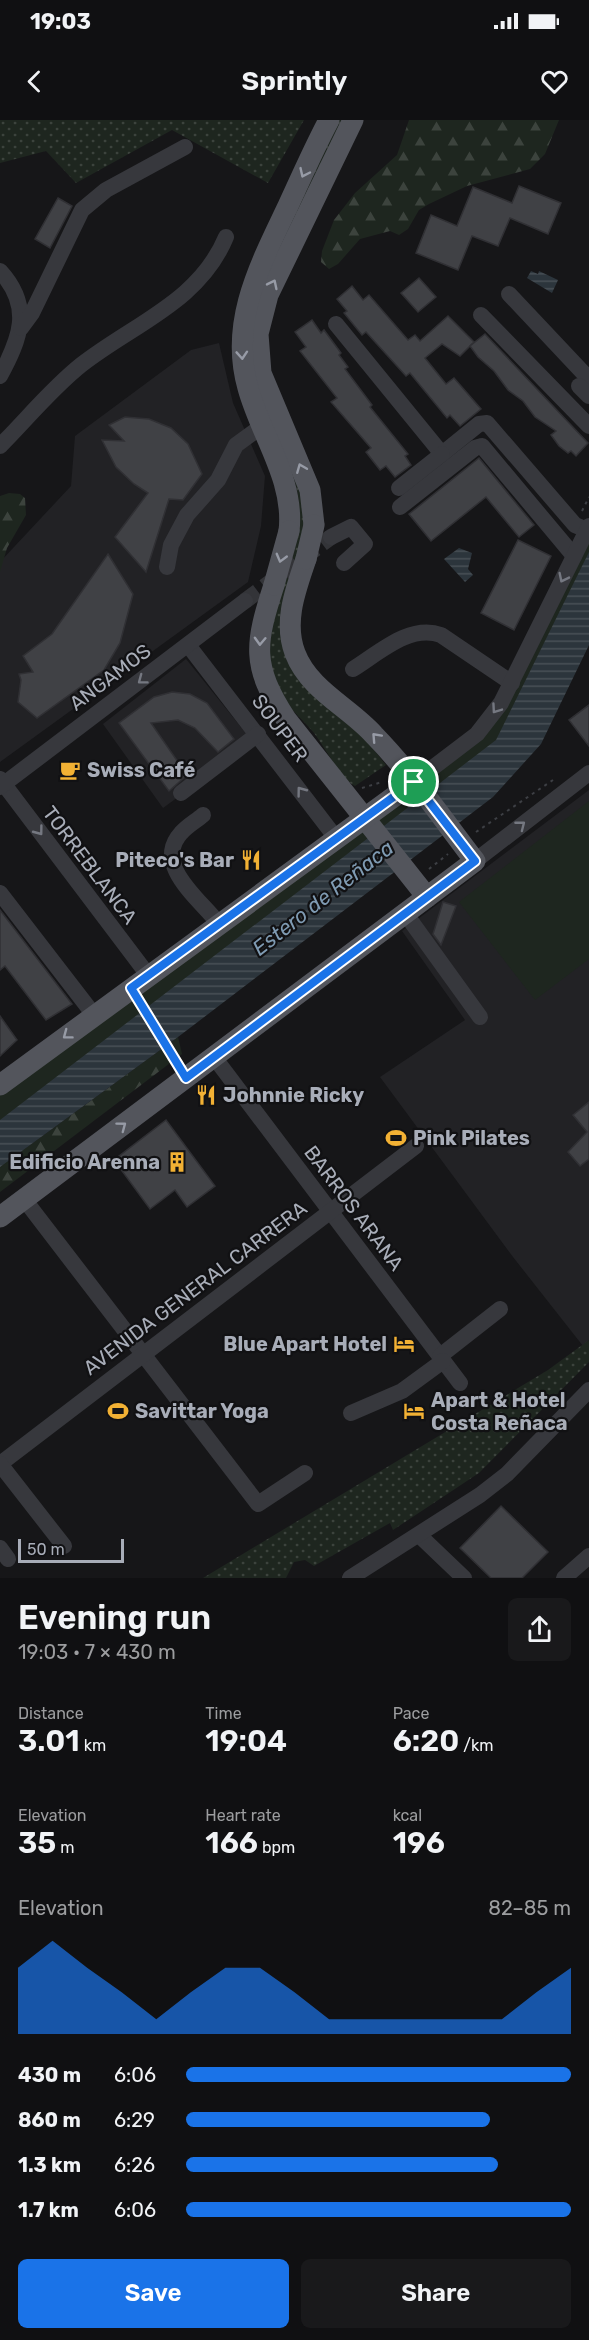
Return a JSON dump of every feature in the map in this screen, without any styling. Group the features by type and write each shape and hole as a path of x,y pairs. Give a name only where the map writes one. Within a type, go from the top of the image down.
{"main road":[{"path":"329,120 247,298 242,332 242,359 247,387 288,496 289,531 259,634 260,659 267,687 286,719 427,897"},
{"path":"0,1217 475,861 374,734 314,683 300,664 292,642 290,621 314,525 314,507 310,490 261,373 258,333 268,295 353,120"},
{"path":"0,1085 336,838 369,822 418,787"}],"street":[{"path":"13,337 32,314 73,224 82,210 106,190 185,147"},
{"path":"0,446 59,384 82,364 190,291 218,256 226,237"},
{"path":"0,271 19,306 13,337 0,376"},
{"path":"509,294 586,387"},
{"path":"481,315 589,426"},
{"path":"336,324 442,453"},
{"path":"399,488 479,424 490,424 575,525 588,528 512,683 477,734 418,787"},
{"path":"167,567 171,545 187,515 218,480 236,445 262,426"},
{"path":"400,507 475,448 483,446 574,556"},
{"path":"331,537 351,527 365,544 344,563"},
{"name":"ANGAMOS","path":"1,784 245,601"},
{"path":"352,669 416,632 429,631 441,635 512,683"},
{"name":"SOUPER","path":"188,645 336,838"},
{"path":"181,793 258,734"},
{"path":"475,861 589,773"},
{"name":"TORREBLANCA","path":"1,784 139,981"},
{"path":"203,815 180,834 176,841 174,865 181,881 218,923"},
{"path":"0,892 94,1015"},
{"path":"405,913 480,1017"},
{"name":"BARROS ARANA","path":"214,1057 460,1383"},
{"name":"AVENIDA GENERAL CARRERA","path":"0,1464 416,1146"},
{"path":"24,1199 258,1504 305,1473"},
{"path":"351,1413 402,1390 500,1309"},
{"path":"350,1578 420,1536 507,1474 589,1390"},
{"path":"0,1464 64,1545"},
{"path":"420,1536 464,1578"},
{"path":"564,1578 589,1556"}],"path":[{"path":"139,981 186,1078"}],"shaded area":[{"path":"219,343 233,403 265,476 261,526 248,582 0,762 0,562 71,486 75,436 191,350"},
{"path":"186,659 253,742 163,808 103,724"},
{"path":"589,790 589,1340 583,1346 513,1257 380,1077 465,1020 402,931"}],"green space":[{"path":"0,120 304,120 268,183 172,130 76,183 46,151 0,163"},
{"path":"339,120 344,120 262,296 255,327 253,351 264,397 301,490 305,509 306,527 303,544 282,614 285,651 291,666 307,689 349,723 386,765 355,786 344,777 314,733 284,700 277,687 271,663 270,639 274,615 295,544 299,520 298,496 286,456 253,381 248,337 253,310 262,285"},
{"path":"409,120 559,120 545,154 530,169 467,186 429,204 419,210 408,229 399,235 390,231 360,239 338,264 329,269 321,262 322,251 334,220 355,193 397,155"},
{"path":"9,493 20,494 25,498 26,515 7,548 0,572 0,496"},
{"path":"589,523 589,624 548,718 105,1085 0,1168 0,1085 491,720"},
{"path":"589,801 589,959 535,1000 459,902"},
{"path":"178,1037 182,1054 0,1192 0,1167"},
{"path":"589,1340 589,1362 479,1473 393,1530 390,1523 314,1566 305,1560 294,1562 286,1578 203,1578 548,1370"}],"water":[{"path":"531,271 538,274 539,271 558,280 552,293 527,278"},
{"path":"459,548 472,553 468,569 473,575 465,582 444,559"},
{"name":"Estero de Reñaca","path":"589,552 589,645 541,744 493,797 178,1037 0,1167 0,1120 496,740"}],"building":[{"path":"519,186 561,203 548,234 510,218 498,246 472,236 458,270 416,253 431,215 457,226 473,187 512,203"},
{"path":"58,198 72,206 50,248 35,239"},
{"path":"419,278 436,297 418,312 401,293"},
{"path":"352,286 363,300 369,295 408,340 415,335 420,341 448,316 474,342 460,356 442,344 425,358 446,384 454,378 481,409 460,426 450,415 447,418 410,373 406,376 366,332 362,335 344,313 347,311 337,299"},
{"path":"312,320 321,333 324,330 341,353 339,355 348,367 345,369 372,405 370,407 408,454 405,456 411,465 395,477 386,466 380,470 366,452 371,448 331,402 337,398 300,351 306,347 295,332"},
{"path":"485,334 588,443 576,456 559,446 551,435 556,431 535,417 523,401 508,390 494,371 478,357 470,346"},
{"path":"125,417 149,419 171,428 188,444 202,474 183,500 169,499 146,572 115,537 148,493 134,484 116,467 102,440 124,441 109,425"},
{"path":"479,458 534,525 519,537 486,497 431,541 409,514"},
{"path":"518,540 551,556 514,630 481,613"},
{"path":"108,554 133,594 120,643 104,670 37,718 18,702 21,680 19,674 33,672 23,656 52,634"},
{"path":"172,692 190,694 207,703 234,739 218,752 195,728 178,720 151,723 187,775 169,791 119,723 154,697"},
{"path":"589,705 589,746 569,720"},
{"path":"443,902 456,906 441,945 433,934"},
{"path":"0,910 72,1004 46,1020 5,966 0,970"},
{"path":"0,1016 17,1040 0,1056"},
{"path":"589,1102 589,1159 580,1166 568,1152 587,1132 573,1115"},
{"path":"166,1120 215,1186 187,1207 175,1190 150,1209 114,1160"},
{"path":"501,1506 548,1552 522,1578 491,1578 460,1548"}],"tunnel":[{"path":"245,601 331,537"}],"place":[{"name":"Swiss Café","path":"70,770"},
{"name":"Piteco's Bar","path":"251,860"},
{"name":"Johnnie Ricky","path":"206,1095"},
{"name":"Pink Pilates","path":"396,1138"},
{"name":"Edificio Arenna","path":"177,1162"},
{"name":"Blue Apart Hotel","path":"404,1344"},
{"name":"Savittar Yoga","path":"118,1411"},
{"name":"Apart & Hotel Costa Reñaca","path":"414,1411"}],"route":[{"path":"414,782 475,861 186,1078 131,988 414,782"}]}
